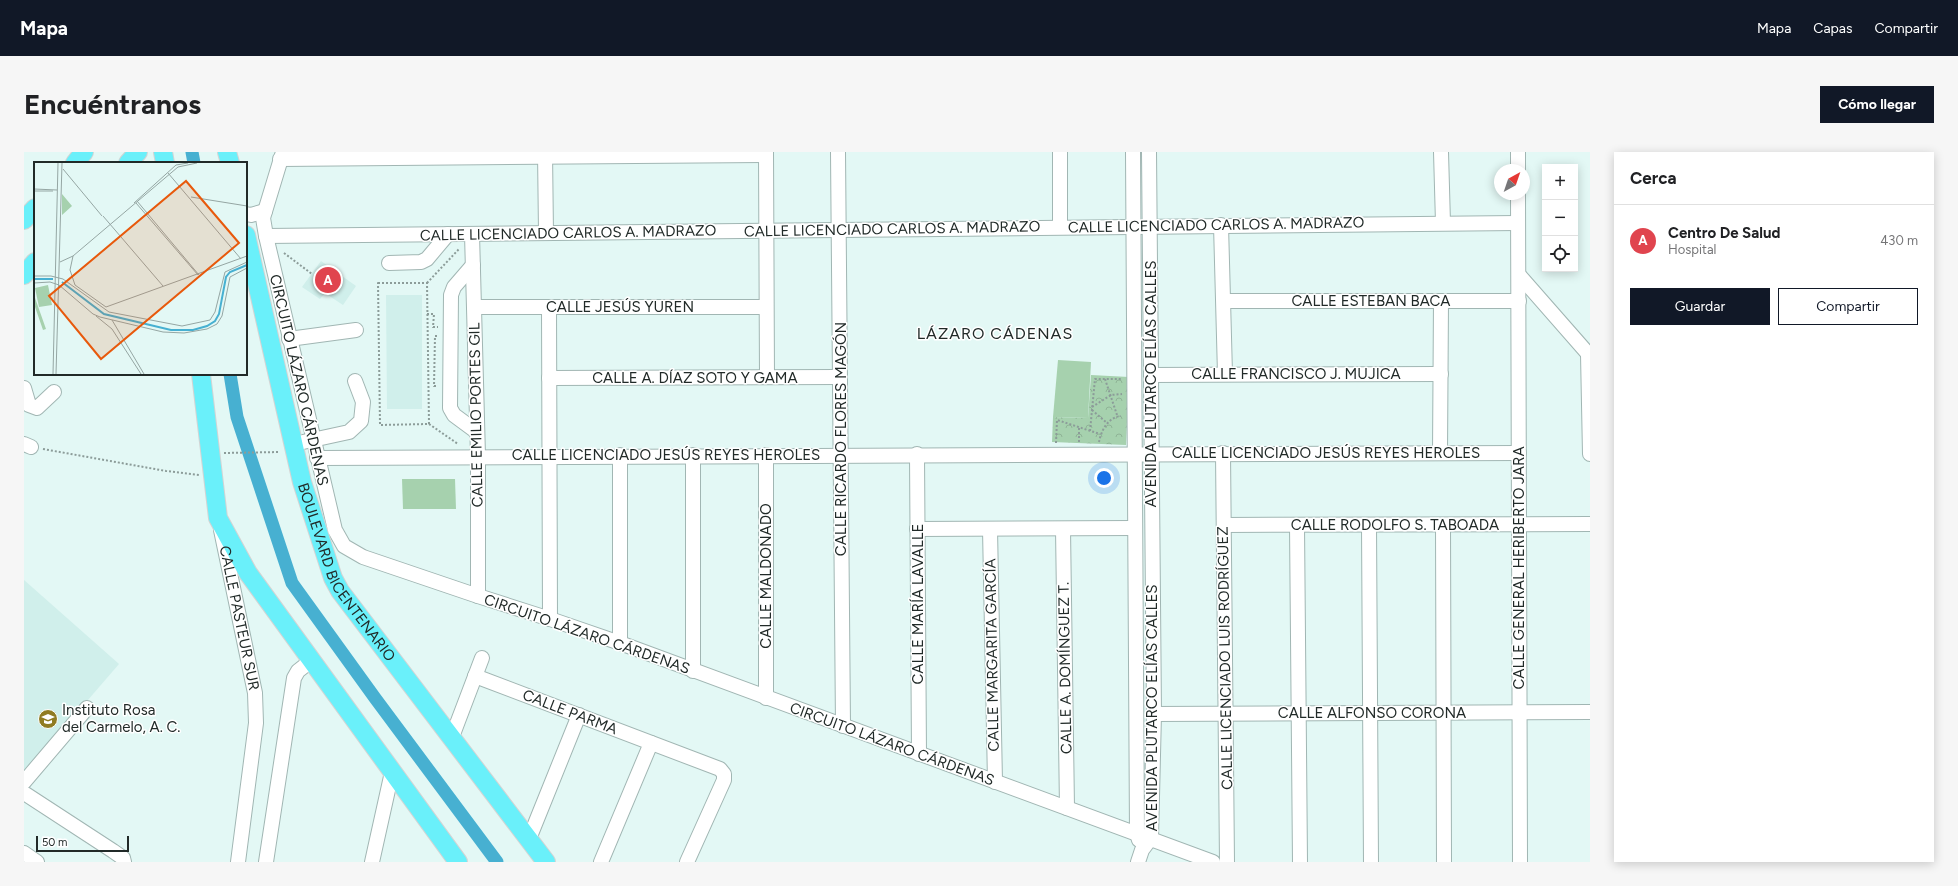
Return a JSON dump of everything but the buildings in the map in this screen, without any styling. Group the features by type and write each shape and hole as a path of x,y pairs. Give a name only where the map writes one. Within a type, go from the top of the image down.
{"main road":[{"path":"76,162 84,152"},
{"path":"129,162 138,152"},
{"path":"163,152 165,162"},
{"path":"227,152 230,162"},
{"path":"24,220 34,209"},
{"name":"BOULEVARD BICENTENARIO","path":"247,239 302,482 333,578 340,591 546,862"},
{"name":"CALLE PASTEUR SUR","path":"200,375 218,518"},
{"path":"218,518 248,573 458,862"}],"street":[{"path":"838,152 850,152"},
{"name":"CALLE RICARDO FLORES MAGÓN","path":"838,152 843,726"},
{"path":"1060,152 1060,227"},
{"name":"AVENIDA PLUTARCO ELÍAS CALLES","path":"1133,152 1137,833 1140,856"},
{"name":"AVENIDA PLUTARCO ELÍAS CALLES","path":"1140,856 1151,838 1154,714 1149,152"},
{"path":"1441,152 1443,223"},
{"path":"1518,152 1518,164"},
{"path":"282,155 766,153 765,230 767,377"},
{"path":"545,154 546,233"},
{"name":"CIRCUITO LÁZARO CÁRDENAS","path":"282,155 263,218 275,282 312,441 335,530 344,546 363,557 478,596 550,618 620,643 1213,862"},
{"path":"1518,200 1519,275 1589,355 1590,454"},
{"path":"247,214 251,215 265,211"},
{"name":"CALLE LICENCIADO CARLOS A. MADRAZO","path":"266,236 1518,223"},
{"path":"1222,225 1225,374"},
{"path":"389,263 421,262 427,259 448,234"},
{"name":"CALLE EMILIO PORTES GIL","path":"472,234 478,456 478,596"},
{"path":"247,237 267,274 275,282"},
{"path":"473,265 454,287 451,294 450,408 454,415 477,432"},
{"name":"CALLE GENERAL HERIBERTO JARA","path":"1519,275 1520,862"},
{"path":"1440,453 1441,301"},
{"name":"CALLE ESTEBAN BACA","path":"1224,302 1519,301"},
{"name":"CALLE JESÚS YUREN","path":"474,307 766,307"},
{"path":"549,307 550,618"},
{"path":"289,339 356,330"},
{"name":"CALLE FRANCISCO J. MUJICA","path":"1151,374 1441,374"},
{"name":"CALLE A. DÍAZ SOTO Y GAMA","path":"549,378 840,377"},
{"path":"293,444 349,432 361,421 363,402 355,381"},
{"path":"24,388 29,405 36,408 54,392"},
{"name":"CALLE LICENCIADO JESÚS REYES HEROLES","path":"317,458 620,455 1519,452"},
{"name":"CALLE LICENCIADO LUIS RODRÍGUEZ","path":"1223,453 1227,862"},
{"name":"CALLE MARÍA LAVALLE","path":"917,454 918,754"},
{"path":"620,455 620,643"},
{"path":"693,455 693,671"},
{"name":"CALLE MALDONADO","path":"766,455 766,698"},
{"name":"CALLE PASTEUR SUR","path":"218,518 255,693 256,723 238,862"},
{"name":"CALLE RODOLFO S. TABOADA","path":"1224,525 1590,524"},
{"path":"1297,525 1300,862"},
{"path":"1369,525 1371,862"},
{"path":"1443,525 1444,862"},
{"path":"917,529 1135,528"},
{"name":"CALLE MARGARITA GARCÍA","path":"990,529 995,782"},
{"name":"CALLE A. DOMÍNGUEZ T.","path":"1062,529 1067,808"},
{"path":"452,737 482,658"},
{"path":"266,862 294,678 298,671 312,660"},
{"name":"CALLE PARMA","path":"475,676 720,769 724,774 724,780 687,862"},
{"path":"24,782 87,708"},
{"name":"CALLE ALFONSO CORONA","path":"1154,714 1590,712"},
{"path":"529,839 579,715"},
{"path":"601,862 651,743"},
{"path":"372,862 392,772"},
{"path":"24,793 113,851 123,858 124,862"},
{"path":"24,853 37,862"}],"path":[{"path":"266,236 286,255 312,274"},
{"path":"429,424 427,283 454,254"},
{"path":"427,283 378,283 380,425 429,424 459,445"},
{"path":"427,314 434,314 433,327"},
{"path":"428,374 434,374 434,386"},
{"path":"1090,431 1095,379 1105,379 1134,386"},
{"path":"1105,379 1118,416"},
{"path":"1092,408 1110,395 1134,386"},
{"path":"1092,408 1107,423"},
{"path":"1097,454 1100,434 1107,423 1118,416 1134,414"},
{"path":"1055,454 1057,420 1100,434"},
{"path":"1078,454 1079,427"},
{"path":"28,445 166,471 212,476"},
{"path":"234,452 268,451"}],"shaded area":[{"path":"321,261 356,286 343,305 325,293 320,299 302,287"},
{"path":"386,295 422,295 422,409 387,409"},
{"name":"Instituto Rosa del Carmelo, A. C.","path":"24,580 119,664 24,774"}],"green space":[{"path":"1058,360 1091,362 1088,418 1053,417"},
{"path":"1091,375 1129,377 1126,445 1052,442 1053,417 1088,418"},
{"path":"402,479 455,479 456,509 403,509"}],"waterway":[{"path":"192,152 194,162"},
{"path":"230,375 237,417 292,583 375,698 497,862"}],"place":[{"name":"Centro De Salud","path":"328,280"},
{"name":"Instituto Rosa del Carmelo, A. C.","path":"48,719"}],"district":[{"name":"LÁZARO CÁDENAS","path":"995,333"}]}
